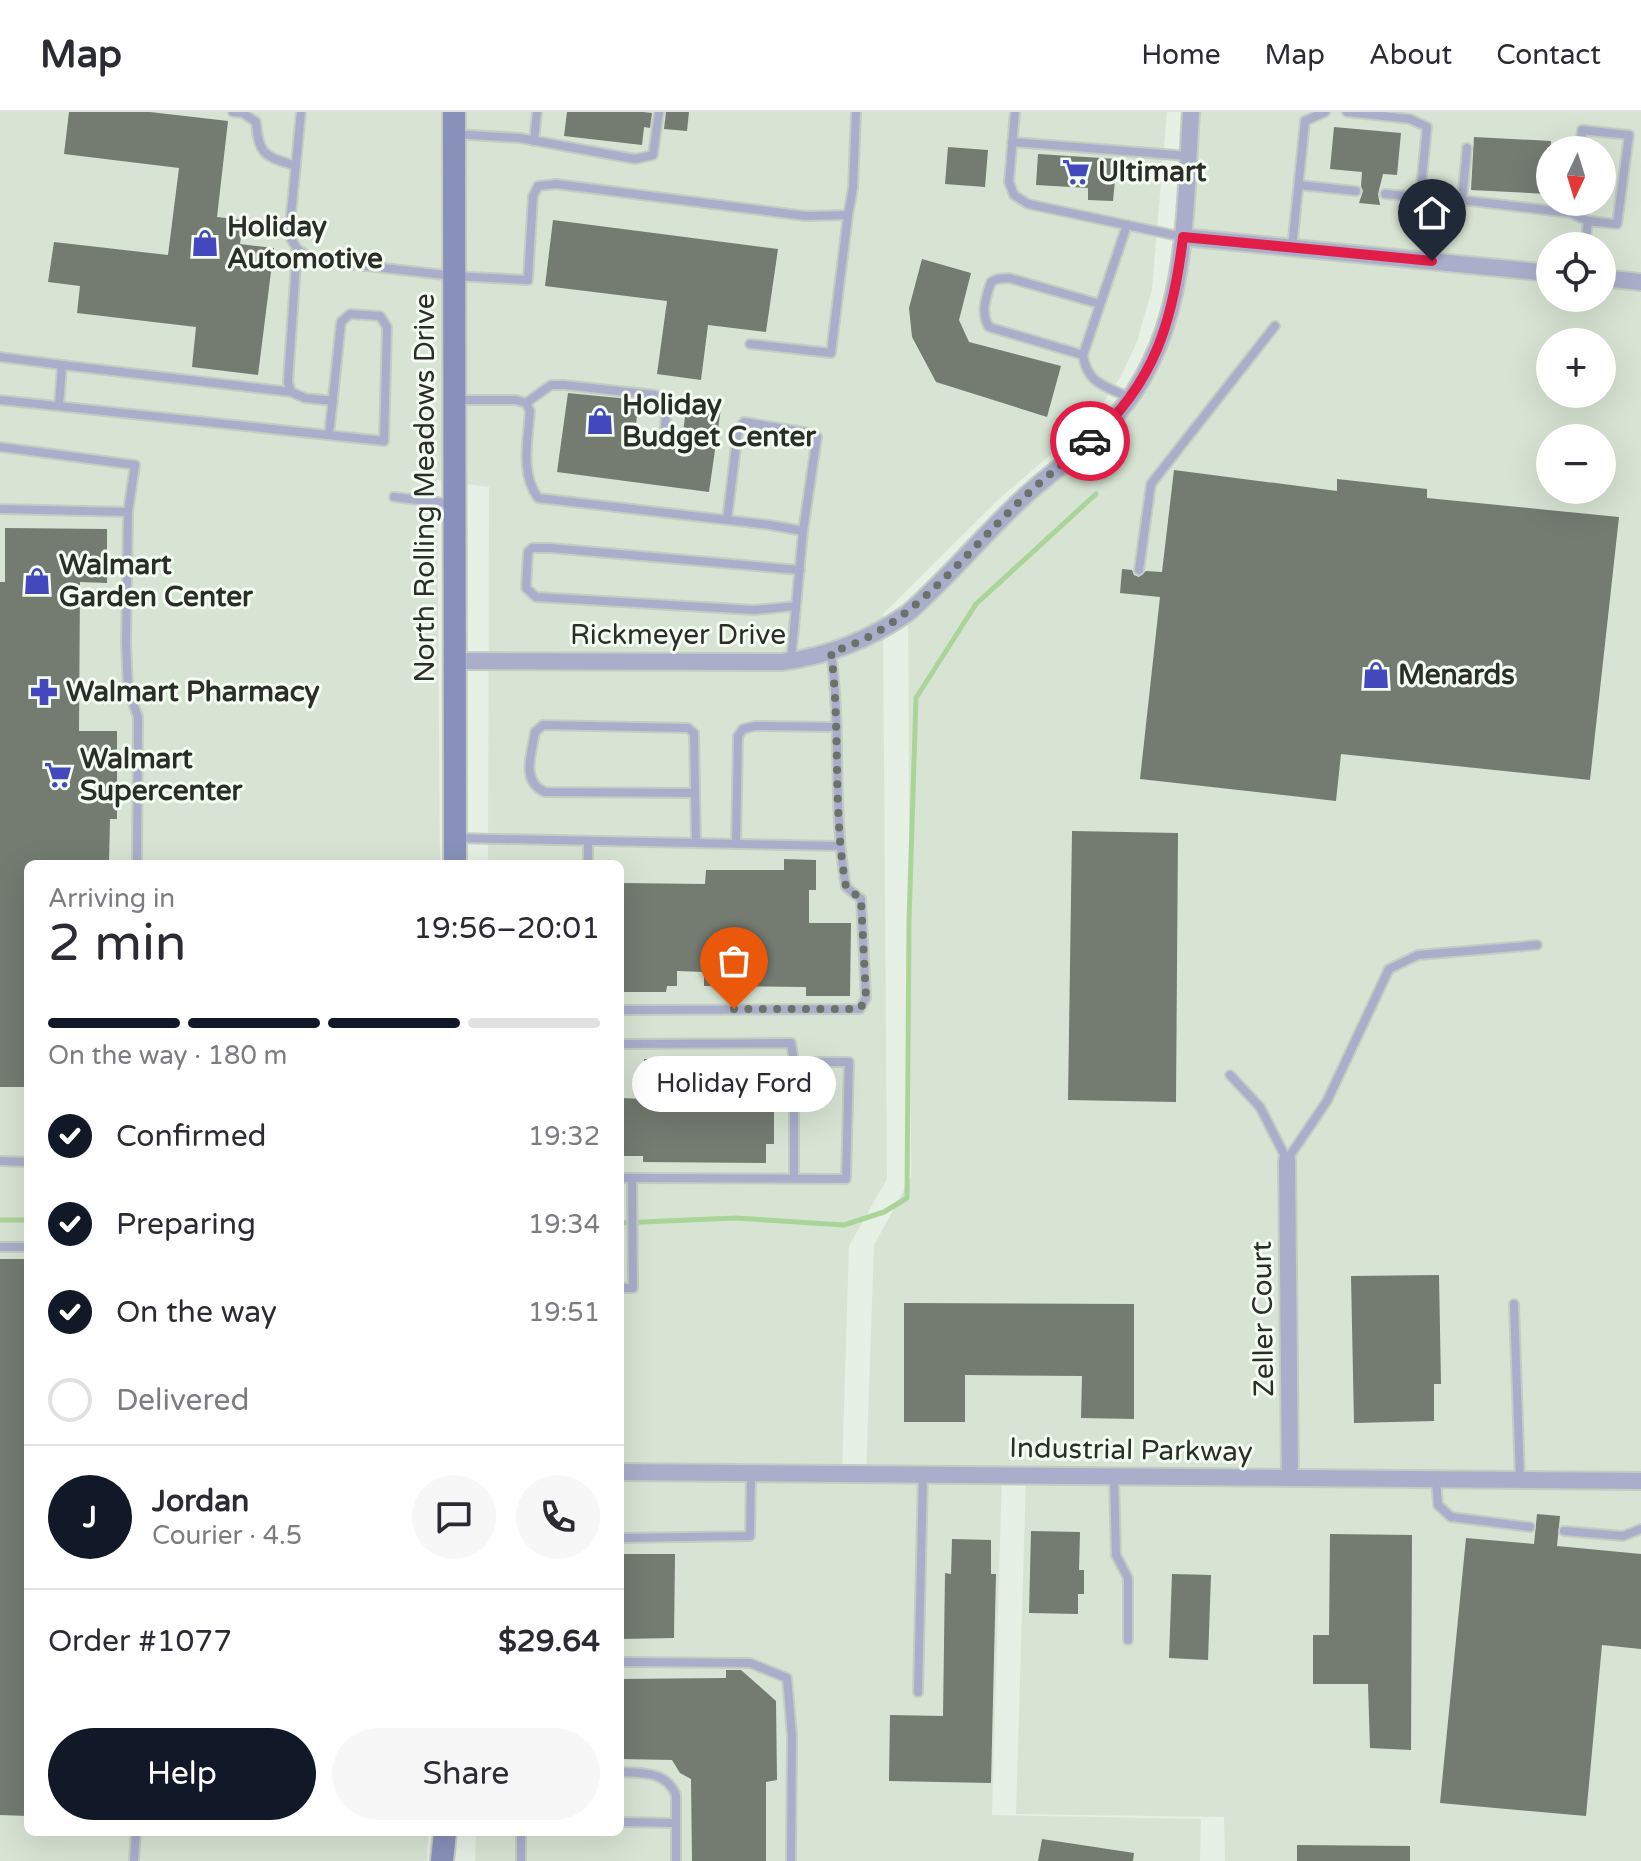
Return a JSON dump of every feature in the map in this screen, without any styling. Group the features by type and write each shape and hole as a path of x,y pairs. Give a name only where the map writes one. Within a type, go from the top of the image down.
{"main road":[{"name":"North Rolling Meadows Drive","path":"454,123 455,860"},
{"path":"442,1861 445,1836"}],"street":[{"name":"Rickmeyer Drive","path":"455,661 761,664 791,661 831,652 887,627 921,602 1023,497 1103,430 1130,398 1152,362 1168,323 1177,287 1191,112"},
{"path":"1183,237 1536,272"},
{"path":"1616,279 1641,282"},
{"name":"Zeller Court","path":"1287,1160 1290,1478"},
{"name":"Industrial Parkway","path":"624,1472 1641,1481"}],"lane":[{"path":"233,112 243,113 256,122 258,143 265,156 296,166"},
{"path":"301,112 289,235 297,249 313,260 454,276 528,280 533,196 538,186 556,184 806,216 848,215"},
{"path":"534,141 537,112"},
{"path":"454,123 635,159 653,155 659,112"},
{"path":"750,344 831,353 853,188 856,112"},
{"path":"1015,112 1009,182 1014,195 1028,204 1183,237"},
{"path":"1292,248 1305,121 1325,112"},
{"path":"1347,112 1410,119 1427,127 1420,197"},
{"path":"1577,216 1588,221 1617,224 1629,135 1582,130 1581,136"},
{"path":"1012,142 1188,156"},
{"path":"1462,200 1467,148"},
{"path":"1299,185 1356,191"},
{"path":"1385,194 1420,197 1436,207 1462,200 1536,209"},
{"path":"1432,261 1436,207"},
{"path":"1587,232 1588,221"},
{"path":"1127,225 1083,355 1085,371 1093,380 1130,398"},
{"path":"291,392 288,382 297,249"},
{"path":"1083,355 989,327 983,308 991,282 1009,278 1100,304"},
{"path":"0,400 384,441 387,327 380,316 350,314 341,322 329,435"},
{"path":"1139,570 1151,484 1275,326"},
{"path":"0,357 291,392 305,398 333,401"},
{"path":"59,406 62,365"},
{"path":"526,403 551,385 655,395 667,409 665,428"},
{"path":"455,400 516,400 526,403 530,411 526,470 529,486 538,498 803,531"},
{"path":"727,520 738,430 744,422 810,433 817,437 803,531 791,661"},
{"path":"0,447 135,465 128,512 128,689 138,717 137,860"},
{"path":"394,497 454,504"},
{"path":"0,509 128,512"},
{"path":"796,606 754,610 536,597 526,588 528,552 532,548 550,548 800,570"},
{"path":"624,1010 860,1009 866,998 861,899 846,887 839,846 836,691 831,652"},
{"path":"695,793 545,792 534,787 528,777 535,732 543,725 688,728 694,733 696,843"},
{"path":"736,844 738,736 743,729 755,726 837,727"},
{"path":"455,838 839,846"},
{"path":"588,841 588,860"},
{"path":"1230,1075 1260,1107 1287,1160 1327,1101 1389,969 1418,955 1537,945"},
{"path":"624,1044 791,1043 794,1062 794,1179"},
{"path":"624,1178 846,1179 849,1062 794,1062"},
{"path":"0,1161 24,1162"},
{"path":"624,1288 633,1288 632,1178"},
{"path":"0,1247 24,1247"},
{"path":"1514,1304 1520,1480"},
{"path":"624,1538 750,1536 751,1473"},
{"path":"918,1692 923,1474"},
{"path":"1114,1476 1116,1555 1128,1578 1128,1640"},
{"path":"1436,1479 1438,1505 1451,1517 1530,1527"},
{"path":"1564,1531 1623,1536 1641,1529"},
{"path":"624,1662 750,1663 787,1678 792,1736 791,1861"},
{"path":"624,1772 651,1773 667,1781 676,1795 676,1861"},
{"path":"624,1822 676,1823"},
{"path":"134,1861 136,1836"},
{"path":"521,1836 521,1861"}],"shaded area":[{"path":"0,112 1167,112 1152,289 1137,342 1121,376 1103,403 1078,431 999,499 883,614 887,1179 849,1246 842,1474 1002,1476 992,1815 1201,1819 1200,1861 475,1861 476,1836 624,1836 624,860 488,860 489,487 437,480 440,860 24,860 24,1836 428,1836 427,1861 0,1861"},
{"path":"1191,112 1641,112 1641,1861 1225,1861 1224,1817 1016,1814 1026,1476 866,1474 874,1245 911,1177 908,613 1092,440 1161,341"}],"building":[{"name":"Holiday Automotive","path":"69,112 150,112 228,121 217,217 243,220 240,244 274,248 258,375 192,367 196,327 77,313 80,286 48,282 54,242 168,255 179,168 64,154"},
{"path":"567,112 652,113 650,128 644,127 642,145 564,136"},
{"path":"666,112 689,112 687,131 664,129"},
{"path":"1334,127 1401,133 1397,175 1383,174 1378,194 1380,205 1359,203 1363,191 1362,172 1330,169"},
{"path":"1474,137 1536,140 1536,193 1471,190"},
{"path":"948,147 988,150 985,187 945,184"},
{"name":"Ultimart","path":"1038,154 1117,159 1113,201 1088,200 1088,188 1036,185"},
{"path":"553,220 778,249 766,332 708,325 701,380 657,374 667,301 545,286"},
{"path":"922,259 971,273 959,320 969,342 1061,366 1047,417 936,382 912,337 909,308"},
{"name":"Holiday Budget Center","path":"568,393 639,400 634,440 681,446 688,396 722,401 709,492 557,472"},
{"name":"Menards","path":"1174,470 1337,491 1337,479 1427,489 1427,498 1619,517 1590,780 1341,754 1336,801 1140,779 1160,597 1120,593 1122,569 1132,570 1139,577 1146,571 1162,572"},
{"name":"Walmart Supercenter","path":"5,528 107,529 107,583 80,582 79,731 117,731 117,819 110,819 109,860 24,860 24,1087 0,1087 0,582 5,582"},
{"path":"1072,831 1178,833 1176,1102 1068,1100"},
{"path":"784,859 816,860 816,890 809,890 809,923 851,923 850,996 806,996 806,987 704,986 704,972 677,971 677,986 667,986 666,992 624,992 624,883 705,884 706,870 784,870"},
{"path":"644,1059 774,1060 774,1144 766,1144 766,1163 643,1162 643,1156 624,1156 624,1098 644,1099"},
{"path":"0,1259 24,1259 24,1816 0,1815"},
{"path":"1439,1275 1441,1384 1434,1384 1434,1421 1354,1423 1351,1276"},
{"path":"904,1303 1134,1304 1134,1419 1081,1418 1082,1376 965,1375 965,1422 904,1422"},
{"path":"1537,1514 1560,1516 1557,1546 1641,1554 1641,1649 1602,1645 1586,1816 1440,1803 1466,1538 1534,1544"},
{"path":"1031,1531 1080,1532 1079,1570 1084,1570 1084,1594 1078,1594 1078,1614 1029,1613"},
{"path":"1330,1534 1412,1535 1411,1750 1370,1748 1368,1684 1313,1684 1313,1635 1329,1635"},
{"path":"952,1539 991,1540 991,1574 996,1574 991,1783 889,1781 890,1715 943,1716 945,1573 951,1574"},
{"path":"624,1554 675,1554 674,1638 624,1639"},
{"path":"1172,1574 1211,1575 1208,1660 1169,1658"},
{"path":"726,1670 741,1670 776,1701 777,1780 766,1782 766,1861 692,1861 691,1779 680,1773 672,1760 624,1759 624,1679 726,1678"},
{"path":"1042,1839 1134,1853 1133,1861 1038,1861"},
{"path":"1297,1845 1410,1846 1410,1861 1297,1861"}],"waterway":[{"path":"624,1223 735,1218 844,1225 884,1212 907,1198 909,921 916,698 976,604 1096,494"},
{"path":"0,1220 24,1220"}],"way so far":[{"path":"734,1009 860,1009 866,998 861,899 846,887 839,846 836,691 831,652 868,637 908,613 1023,497 1090,441"}],"place":[{"name":"Ultimart","path":"1076,172"},
{"name":"Holiday Automotive","path":"205,243"},
{"name":"Holiday Budget Center","path":"600,421"},
{"name":"Walmart Garden Center","path":"37,581"},
{"name":"Menards","path":"1376,675"},
{"name":"Walmart Pharmacy","path":"44,692"},
{"name":"Walmart Supercenter","path":"58,775"},
{"name":"Holiday Ford","path":"734,1009"}],"route":[{"path":"1090,441 1127,402 1158,350 1173,306 1183,237 1432,261"}]}
